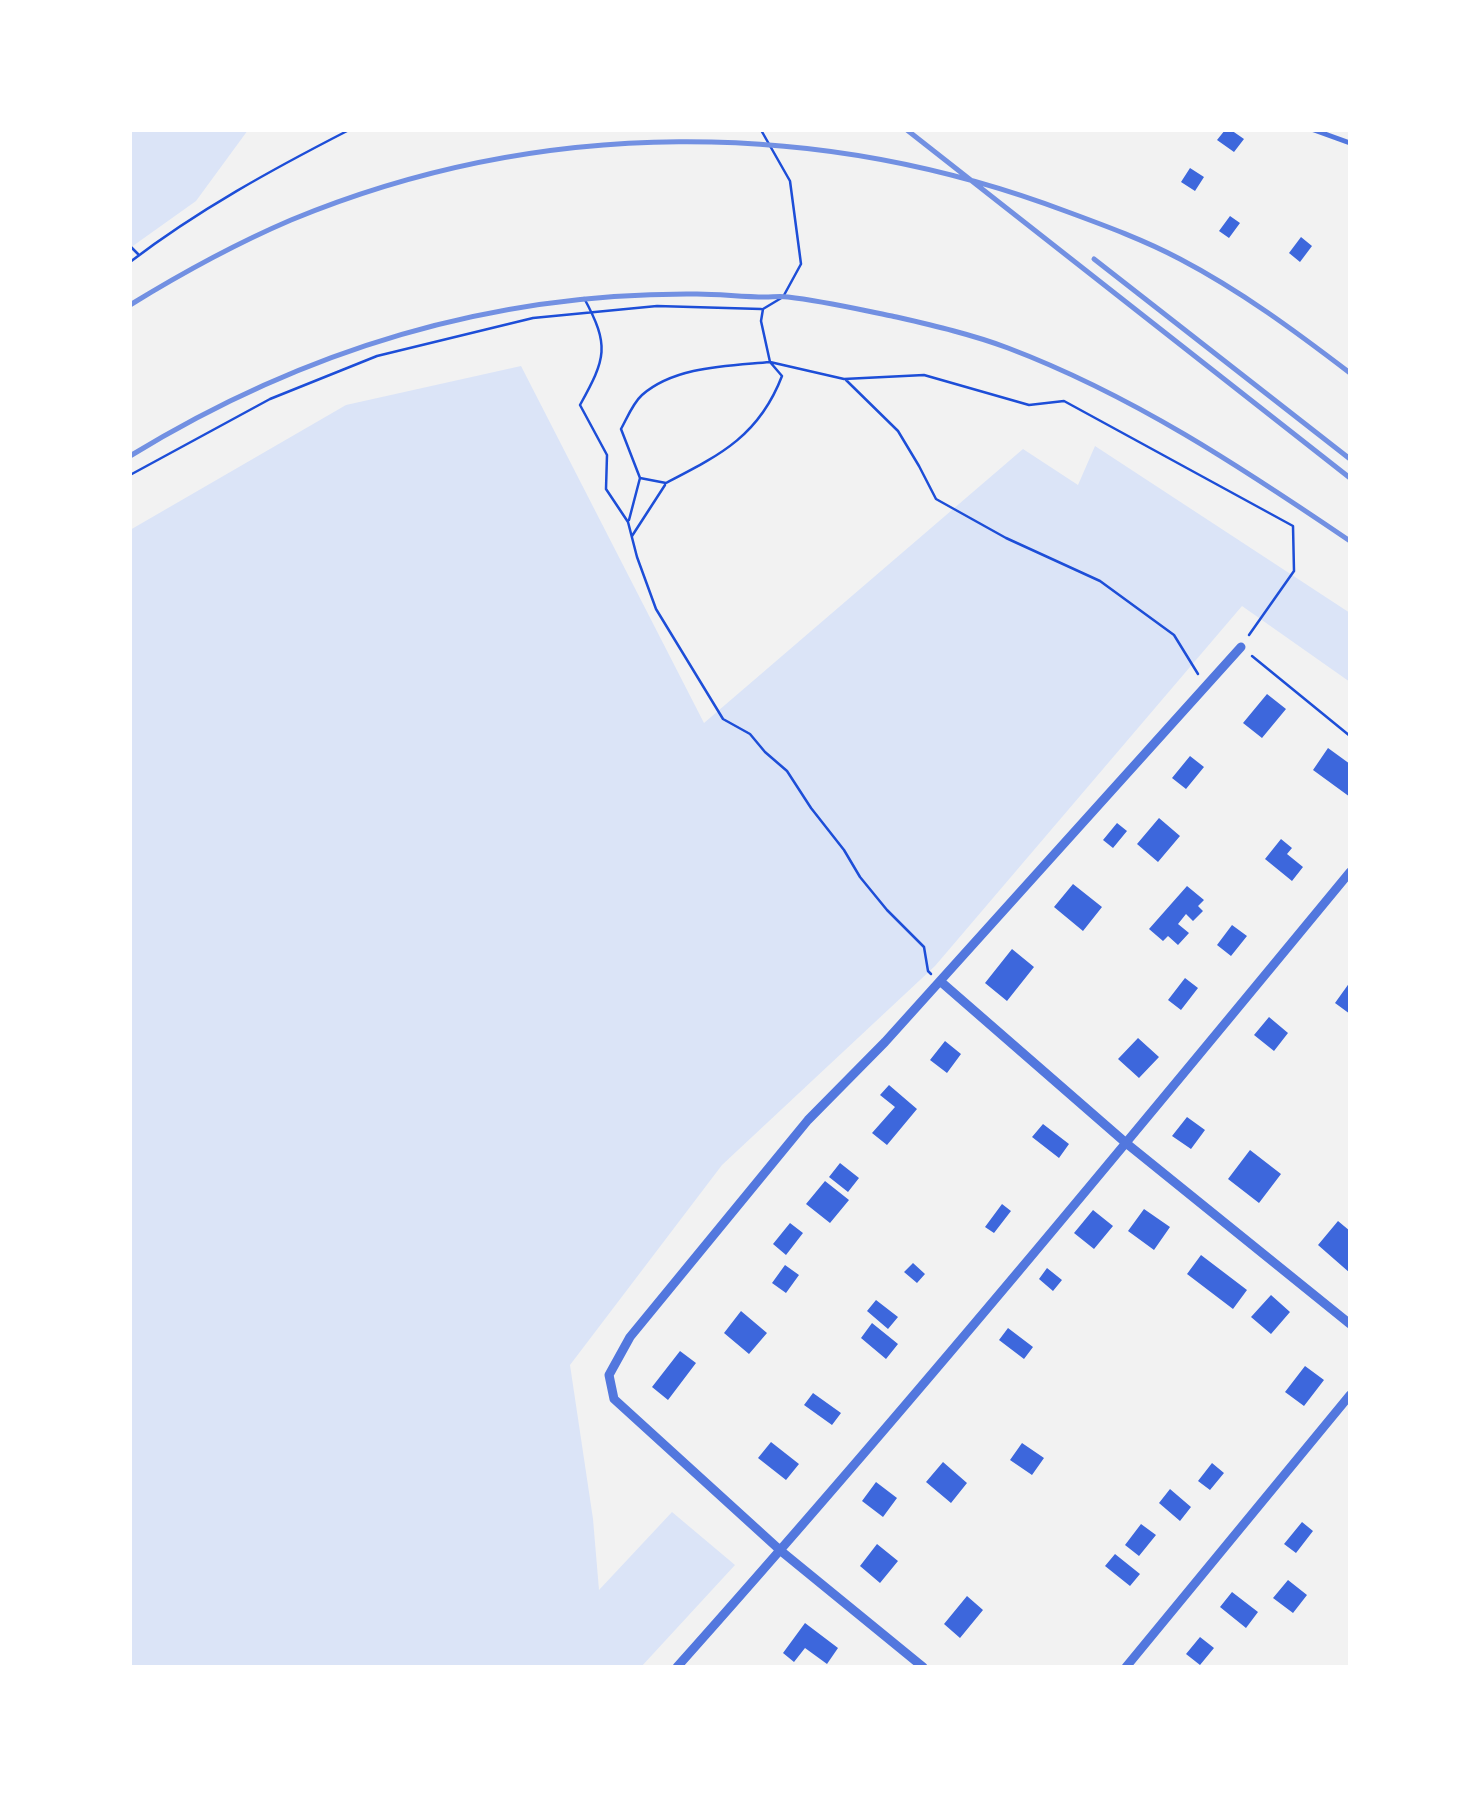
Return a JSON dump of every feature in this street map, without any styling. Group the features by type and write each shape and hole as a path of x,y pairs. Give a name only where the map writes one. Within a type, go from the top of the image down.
{"street":[{"path":"923,1667 781,1551 614,1400 610,1375 630,1338 808,1120 885,1042 1241,647"},
{"path":"677,1667 781,1551 1126,1144 1350,872"},
{"path":"940,981 1126,1144 1350,1324"},
{"path":"1126,1667 1350,1395"}],"lane":[{"path":"1314,130 1350,143"}],"path":[{"path":"130,262 276,167 349,130"},
{"path":"130,475 270,400 376,356 533,318 657,306 762,309 783,296 801,264 790,181 761,130"},
{"path":"130,246 139,256"},
{"path":"584,298 597,321 602,349 600,370 580,405 607,455 606,489 628,522 656,609 722,719 750,734 787,771 860,877 924,947 928,971 940,981"},
{"path":"632,536 666,483 747,434 773,398 782,376 770,362 762,309"},
{"path":"628,522 640,478 622,429 640,397 669,379 715,368 770,362 844,379 924,375 1029,405 1064,401 1293,526 1294,571 1241,647 1350,736"},
{"path":"844,379 898,431 936,499 1006,538 1100,581 1174,635 1205,684"},
{"path":"640,478 666,483"}],"shaded area":[{"path":"130,130 248,130 196,201 130,248"},
{"path":"521,366 704,723 1023,449 1078,485 1095,446 1350,613 1350,682 1242,606 935,966 722,1165 570,1365 593,1519 599,1590 672,1512 735,1565 641,1667 130,1667 130,530 346,405"}],"building":[{"path":"1225,130 1244,139 1234,152 1217,140"},
{"path":"1190,168 1204,177 1195,191 1181,182"},
{"path":"1230,216 1240,223 1229,238 1219,231"},
{"path":"1301,237 1312,246 1300,262 1289,253"},
{"path":"1267,694 1286,709 1262,738 1243,723"},
{"path":"1328,748 1350,764 1350,797 1313,770"},
{"path":"1190,756 1204,767 1186,789 1172,778"},
{"path":"1159,818 1180,836 1158,862 1137,844"},
{"path":"1117,823 1127,831 1113,848 1103,840"},
{"path":"1281,839 1292,848 1287,854 1303,867 1292,881 1265,859"},
{"path":"1073,884 1102,907 1083,931 1054,907"},
{"path":"1187,886 1204,900 1198,906 1203,911 1193,921 1186,914 1178,924 1189,933 1178,945 1168,936 1163,941 1149,929"},
{"path":"1232,925 1247,936 1231,956 1217,945"},
{"path":"1012,949 1034,967 1007,1001 985,983"},
{"path":"1185,978 1198,988 1181,1010 1168,1000"},
{"path":"1350,982 1350,1014 1335,1003"},
{"path":"1269,1017 1288,1033 1274,1051 1254,1035"},
{"path":"1138,1038 1159,1057 1139,1078 1118,1059"},
{"path":"945,1041 961,1054 947,1073 930,1060"},
{"path":"889,1085 917,1109 887,1145 872,1133 895,1107 880,1095"},
{"path":"1187,1117 1205,1130 1191,1149 1172,1136"},
{"path":"1043,1124 1069,1144 1059,1158 1032,1137"},
{"path":"1250,1150 1281,1174 1259,1203 1228,1179"},
{"path":"840,1163 859,1178 848,1192 829,1177"},
{"path":"825,1181 849,1200 830,1223 806,1204"},
{"path":"1002,1204 1011,1211 994,1233 985,1227"},
{"path":"1144,1209 1170,1227 1154,1250 1128,1231"},
{"path":"1093,1210 1113,1226 1094,1249 1074,1233"},
{"path":"1338,1221 1350,1231 1350,1273 1318,1245"},
{"path":"790,1223 803,1233 786,1255 773,1244"},
{"path":"1201,1255 1247,1290 1233,1309 1187,1274"},
{"path":"913,1263 925,1274 917,1283 904,1272"},
{"path":"785,1265 799,1275 786,1293 772,1283"},
{"path":"1047,1268 1062,1280 1053,1291 1039,1279"},
{"path":"1271,1295 1290,1312 1271,1334 1251,1317"},
{"path":"876,1300 898,1317 888,1329 867,1311"},
{"path":"741,1311 767,1333 749,1354 724,1333"},
{"path":"872,1323 898,1344 886,1359 861,1338"},
{"path":"1008,1328 1033,1347 1024,1359 999,1340"},
{"path":"680,1351 696,1363 668,1400 652,1387"},
{"path":"1305,1366 1324,1380 1304,1406 1285,1392"},
{"path":"813,1393 841,1413 832,1425 804,1405"},
{"path":"771,1442 799,1464 786,1480 758,1458"},
{"path":"1022,1443 1044,1458 1032,1475 1010,1460"},
{"path":"943,1462 967,1483 951,1503 926,1482"},
{"path":"1212,1463 1224,1473 1210,1490 1198,1481"},
{"path":"876,1482 897,1498 883,1517 862,1501"},
{"path":"1170,1489 1191,1507 1180,1521 1159,1503"},
{"path":"1302,1522 1313,1531 1296,1553 1284,1544"},
{"path":"1141,1524 1156,1535 1139,1556 1125,1545"},
{"path":"877,1544 898,1561 880,1583 860,1566"},
{"path":"1115,1554 1140,1574 1130,1586 1105,1566"},
{"path":"1288,1580 1307,1595 1293,1613 1273,1598"},
{"path":"1232,1592 1258,1612 1246,1628 1220,1607"},
{"path":"967,1596 983,1610 960,1638 944,1624"},
{"path":"805,1623 838,1648 827,1664 805,1648 794,1662 783,1653"},
{"path":"1200,1637 1214,1648 1200,1665 1186,1654"}],"railway":[{"path":"907,130 1350,478"},
{"path":"130,305 291,220 386,186 482,162 580,147 679,142 778,146 876,159 973,181 1111,228 1225,284 1350,373"},
{"path":"1094,259 1350,459"},
{"path":"130,456 263,386 402,334 474,316 621,296 785,297 951,330 1054,367 1185,434 1350,541"}]}
